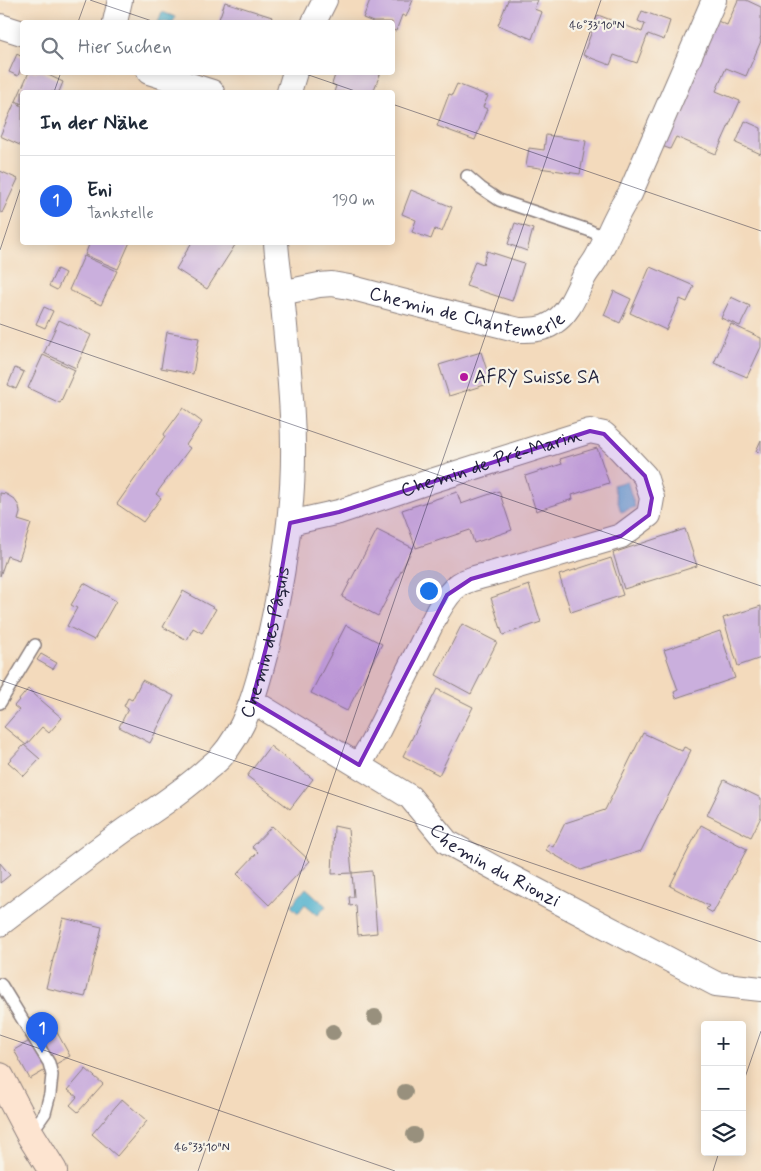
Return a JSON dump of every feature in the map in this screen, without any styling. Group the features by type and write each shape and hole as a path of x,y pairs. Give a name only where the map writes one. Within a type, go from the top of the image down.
{"main road":[{"path":"0,1077 30,1134 53,1171"},
{"path":"30,1134 41,1171"}],"street":[{"path":"116,20 120,0"},
{"path":"315,20 325,0"},
{"name":"Chemin de Chantemerle","path":"281,293 332,284 349,286 520,330 536,330 552,324 562,316 572,303 584,276 595,261 621,206 630,194 714,0"},
{"path":"159,75 206,90"},
{"path":"290,90 294,75"},
{"name":"Chemin des Pâquis","path":"0,924 95,851 191,784 219,759 239,731 252,701 261,671 283,572 290,523 294,462 292,417 276,245"},
{"name":"Chemin de Pré-Marin","path":"290,523 340,512 590,431 604,434 622,451 645,476 652,498 649,515 621,536 458,584 447,595 438,611 372,743 359,765"},
{"name":"Chemin du Rionzi","path":"252,701 410,797 446,842 716,984 761,988"}],"lane":[{"path":"467,176 499,200 588,230 606,238"},
{"path":"0,703 35,644"},
{"path":"0,984 49,1063 52,1075 50,1094 44,1113 30,1134"}],"highlighted area":[{"path":"590,431 604,434 645,476 652,498 649,515 621,536 471,579 447,595 359,765 252,701 272,625 290,523 339,512"}],"water":[{"path":"162,12 175,17 174,20 159,20"},
{"path":"627,481 635,507 621,512 613,485"},
{"path":"306,888 326,906 318,915 305,904 298,913 291,906"}],"building":[{"path":"370,0 413,0 406,17 402,15 396,31 395,20 368,20 363,18"},
{"path":"508,0 538,0 534,9 542,12 532,39 498,25"},
{"path":"738,0 746,0 761,7 761,41 746,76 726,68 716,91 740,101 716,154 676,137 670,149 662,146 715,20 727,25"},
{"path":"225,2 272,17 271,20 219,20"},
{"path":"642,11 670,21 664,40 648,34 637,63 614,55 610,65 583,55 598,15 642,32 645,24 638,21"},
{"path":"17,54 20,56 18,76 9,72"},
{"path":"28,75 48,75 63,82 60,90 21,90"},
{"path":"335,75 380,75 374,90 335,90 336,86 332,84"},
{"path":"457,84 488,96 483,107 487,109 475,140 437,126 449,94 452,95"},
{"path":"20,92 20,103 16,101"},
{"path":"15,102 20,105 20,145 0,136"},
{"path":"745,121 761,128 761,154 736,143"},
{"path":"546,135 586,141 580,174 526,166 529,148 544,150"},
{"path":"0,171 18,179 2,213 0,212"},
{"path":"411,190 452,207 442,232 435,229 431,239 412,232 416,220 402,214"},
{"path":"515,223 533,229 527,251 508,244"},
{"path":"89,245 129,245 118,269 85,255"},
{"path":"190,245 235,245 207,289 176,269"},
{"path":"487,251 524,263 512,301 466,286 475,261 483,264"},
{"path":"84,256 117,271 101,305 69,290"},
{"path":"650,267 694,286 687,302 680,299 666,330 630,313"},
{"path":"57,269 65,273 57,290 49,286"},
{"path":"614,291 631,299 620,323 604,315"},
{"path":"731,297 750,306 740,326 721,318"},
{"path":"44,307 53,311 45,328 36,324"},
{"path":"59,320 91,335 76,368 44,353"},
{"path":"731,324 761,338 761,347 747,377 714,363"},
{"path":"167,332 199,338 193,374 161,368"},
{"path":"481,352 491,383 449,396 439,365"},
{"path":"43,355 75,370 60,403 28,388"},
{"path":"15,368 24,372 16,389 8,385"},
{"path":"183,408 202,422 186,445 190,448 156,494 161,498 143,522 117,504"},
{"path":"761,440 761,453 756,451"},
{"path":"597,448 609,483 572,495 573,499 536,511 525,476 562,464 560,459"},
{"path":"499,491 512,530 474,543 470,530 416,548 402,510 457,492 461,504"},
{"path":"0,493 14,499 19,506 18,520 31,524 19,560 7,556 0,576"},
{"path":"685,529 697,566 624,589 613,553"},
{"path":"377,530 413,548 378,616 342,597"},
{"path":"611,558 623,595 571,612 559,575"},
{"path":"84,583 116,601 94,640 67,626 77,608 71,605"},
{"path":"529,585 541,622 503,635 491,598"},
{"path":"183,591 216,609 202,633 193,628 187,640 163,627"},
{"path":"761,606 761,658 738,666 723,618"},
{"path":"462,624 497,642 471,694 436,675"},
{"path":"346,625 382,644 347,711 311,693"},
{"path":"720,631 735,678 676,698 674,692 678,690 664,650"},
{"path":"41,654 57,663 53,669 37,660"},
{"path":"142,680 174,696 150,743 119,727 128,709 124,706 128,698 132,700"},
{"path":"28,689 62,718 49,733 42,727 26,745 4,727 19,710 14,706"},
{"path":"437,689 473,707 439,775 403,756"},
{"path":"643,733 682,751 684,747 691,750 641,851 581,870 546,850 548,844 553,847 565,823 605,810"},
{"path":"24,745 40,759 24,776 8,762"},
{"path":"270,746 313,779 290,809 247,776"},
{"path":"724,780 761,798 761,817 751,837 707,815"},
{"path":"701,825 747,849 713,913 706,909 709,906 670,886"},
{"path":"272,826 310,861 269,905 237,874 258,852 252,847"},
{"path":"334,826 348,829 352,873 332,874"},
{"path":"0,863 10,875 0,883"},
{"path":"372,871 377,933 358,935 356,905 350,906 349,897 354,897 352,873"},
{"path":"63,918 102,927 85,997 46,988"},
{"path":"54,1027 70,1056 30,1079 14,1050"},
{"path":"86,1069 103,1084 78,1112 70,1105 77,1097 68,1090"},
{"path":"122,1099 147,1121 117,1156 92,1134"}],"place":[{"name":"AFRY Suisse SA","path":"464,377"},
{"name":"Eni","path":"42,1053"}]}
